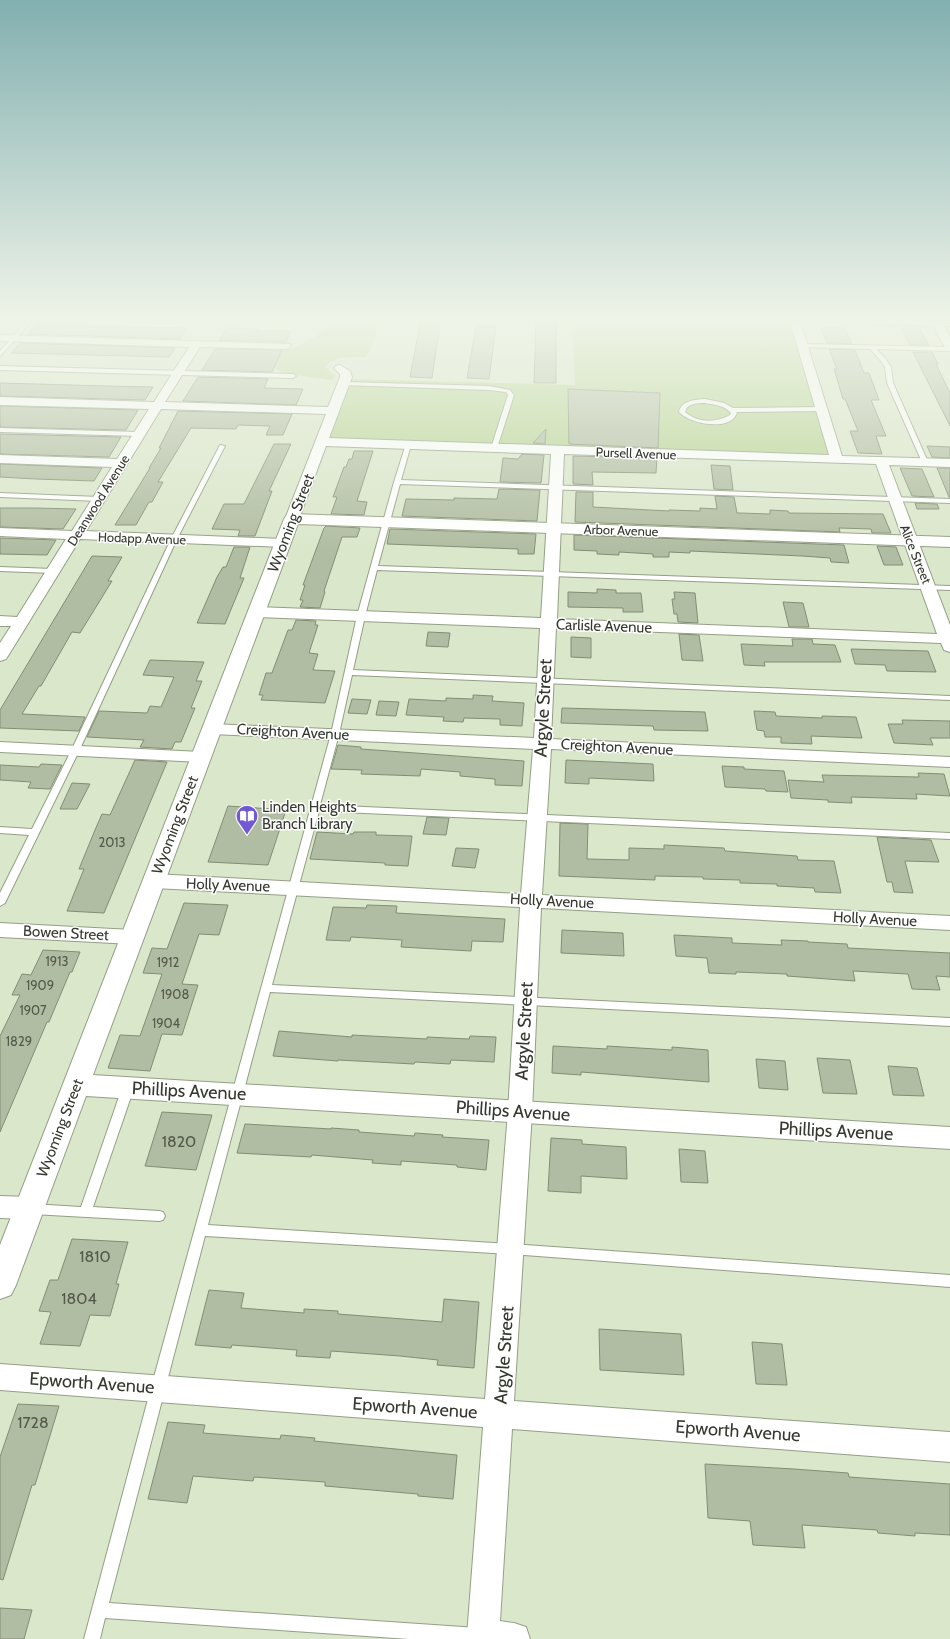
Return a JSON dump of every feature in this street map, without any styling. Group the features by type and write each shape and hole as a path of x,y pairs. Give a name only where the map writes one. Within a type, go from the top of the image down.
{"street":[{"name":"Deanwood Avenue","path":"0,656 162,397"},
{"name":"Wyoming Street","path":"0,1285 338,397"},
{"path":"819,397 837,459"},
{"path":"0,401 332,411"},
{"name":"Pursell Avenue","path":"321,442 950,463"},
{"name":"Argyle Street","path":"499,1638 500,1414 520,1112 536,817 546,681 558,450"},
{"path":"0,459 121,463"},
{"name":"Alice Street","path":"881,461 949,642"},
{"name":"Arbor Avenue","path":"292,519 950,542"},
{"name":"Hodapp Avenue","path":"0,532 283,543"},
{"name":"Carlisle Avenue","path":"257,612 949,642"},
{"path":"0,621 21,622"},
{"name":"Creighton Avenue","path":"212,729 950,762"},
{"path":"0,747 201,757"},
{"name":"Holly Avenue","path":"154,881 292,887 950,923"},
{"name":"Bowen Street","path":"0,930 132,937"},
{"name":"Phillips Avenue","path":"76,1085 950,1138"},
{"path":"0,1207 29,1208"},
{"name":"Epworth Avenue","path":"0,1377 950,1447"}],"lane":[{"path":"494,448 510,397"},
{"path":"896,397 925,462"},
{"path":"732,410 734,413 729,419 714,422 697,421 684,416 682,412 682,409 685,406 697,402 718,403 732,410 822,409"},
{"path":"0,430 139,434"},
{"path":"92,1639 334,734 361,616 408,445"},
{"path":"0,903 75,751 174,539 222,446"},
{"path":"397,482 950,501"},
{"path":"0,495 99,499"},
{"path":"374,568 950,588"},
{"path":"0,569 53,571"},
{"path":"348,672 950,698"},
{"path":"314,808 950,836"},
{"path":"0,830 35,832"},
{"path":"266,988 950,1022"},
{"path":"85,1212 128,1088"},
{"path":"29,1208 159,1216"},
{"path":"201,1230 511,1249 950,1281"},
{"path":"100,1610 499,1638"}],"green space":[{"path":"338,397 818,397 837,459 321,442"}],"building":[{"path":"54,397 147,397 145,400"},
{"path":"185,397 299,397 296,405 183,401"},
{"path":"568,397 660,397 658,448 569,444"},
{"path":"843,397 878,397 879,400 871,400 886,436 876,436 882,454 858,453 850,431 858,431 845,399"},
{"path":"936,397 950,397 950,426"},
{"path":"0,406 138,410 126,430 0,427"},
{"path":"178,411 292,414 283,435 266,435 270,426 238,425 236,429 191,428 158,482 163,482 152,502 149,502 136,525 115,525 150,468"},
{"path":"546,429 545,444 533,443"},
{"path":"0,434 121,437 109,457 0,454"},
{"path":"274,444 291,444 269,491 272,491 255,536 238,536 240,530 212,529 224,504 244,504"},
{"path":"927,446 950,447 950,458 932,457"},
{"path":"354,451 373,451 357,501 367,502 364,515 331,514 337,497 333,497 344,467 346,467 349,459 352,459"},
{"path":"522,454 544,455 541,483 500,482 503,458 518,459"},
{"path":"573,456 657,458 656,473 592,472 593,485 573,484"},
{"path":"0,464 102,468 94,481 36,479 0,477"},
{"path":"711,465 730,466 733,490 714,489"},
{"path":"900,468 922,469 934,497 912,496"},
{"path":"937,468 950,468 950,498 949,497"},
{"path":"499,489 540,490 537,521 402,516 406,499 497,499"},
{"path":"576,492 593,492 593,507 700,511 700,508 717,509 715,496 734,497 737,513 770,514 770,510 788,511 789,513 883,514 891,533 872,533 871,529 839,528 840,532 575,522"},
{"path":"915,503 937,504 939,509 917,509"},
{"path":"0,508 76,509 63,529 0,527"},
{"path":"326,526 360,528 357,537 342,537 324,591 325,592 320,608 300,607 303,600 300,600 305,585 303,585"},
{"path":"390,529 536,534 534,554 518,554 518,549 387,544"},
{"path":"574,535 844,545 849,563 831,562 830,558 690,551 690,553 669,552 669,557 653,557 653,554 619,552 619,555 597,554 597,551 574,550"},
{"path":"0,538 56,540 47,555 0,554"},
{"path":"877,546 896,547 903,565 884,565"},
{"path":"234,547 250,547 240,578 244,578 225,624 197,623 217,577 223,567 226,567"},
{"path":"92,556 122,557 108,581 112,581 80,633 72,632 41,686 39,686 22,714 85,717 79,731 0,728 0,710"},
{"path":"597,589 616,590 616,593 641,593 643,612 623,612 623,608 568,607 568,592 597,593"},
{"path":"674,592 695,593 698,623 678,622 677,614 674,614 672,599 675,599"},
{"path":"783,602 803,603 809,627 789,627"},
{"path":"296,620 316,621 315,625 318,625 309,653 318,654 313,670 335,671 325,703 261,700 263,695 259,695 266,673 272,673 288,630 292,630"},
{"path":"428,632 450,633 448,647 426,646"},
{"path":"679,634 699,635 703,661 682,660"},
{"path":"571,637 591,638 591,658 571,657"},
{"path":"792,639 812,639 813,644 835,645 841,662 764,662 765,666 744,665 741,644 793,646"},
{"path":"851,649 928,651 936,672 887,671 885,665 855,664"},
{"path":"150,660 204,662 196,681 202,681 191,708 195,708 181,742 175,742 172,749 140,747 144,740 87,737 99,711 147,713 150,706 161,707 174,677 143,675"},
{"path":"473,695 493,696 492,701 524,703 522,726 500,725 500,719 464,718 463,722 443,721 444,717 406,715 409,699 446,701 446,698 473,699"},
{"path":"352,699 371,700 367,714 348,713"},
{"path":"379,701 399,702 396,716 376,715"},
{"path":"562,708 705,712 708,731 654,730 653,726 561,723"},
{"path":"754,711 775,712 776,716 822,718 822,716 856,717 862,738 811,736 812,744 781,743 781,737 765,737 764,731 757,730"},
{"path":"902,720 950,721 950,738 930,738 933,745 894,743 888,724 903,724"},
{"path":"338,745 361,747 361,749 524,761 522,786 495,785 495,779 460,776 460,772 421,769 420,776 361,774 362,770 331,769"},
{"path":"135,760 167,762 104,913 67,911 84,869 79,869 102,814 110,815"},
{"path":"566,760 653,764 654,781 589,778 589,784 565,783"},
{"path":"41,764 62,765 50,789 28,788 31,782 0,780 0,765 39,767"},
{"path":"722,766 744,767 744,769 784,771 788,792 725,787"},
{"path":"918,773 944,774 950,796 916,794 917,799 851,797 852,803 828,802 828,800 791,798 788,780 824,782 822,775 919,777"},
{"path":"72,783 90,784 77,809 60,809"},
{"name":"Linden Heights Branch Library","path":"228,806 286,810 268,865 208,862"},
{"path":"427,817 449,818 446,835 423,834"},
{"path":"560,823 588,824 587,859 629,860 629,848 664,849 664,845 724,848 725,851 797,856 798,860 834,861 841,893 815,892 814,888 777,886 777,884 740,883 740,880 703,879 703,877 655,876 655,880 559,876"},
{"path":"317,832 353,834 354,832 376,832 376,835 412,836 408,866 385,865 385,863 310,859"},
{"path":"877,837 931,840 939,862 905,861 913,893 894,892 892,882 887,882"},
{"path":"456,848 479,849 475,868 452,866"},
{"path":"184,903 228,905 219,935 199,934 182,984 198,985 182,1035 162,1034 150,1071 108,1068 120,1035 140,1036 162,974 143,973 152,948 167,949"},
{"path":"367,905 397,906 396,913 505,919 503,942 472,941 471,951 401,947 402,940 351,937 350,941 326,940 333,907 366,908"},
{"path":"562,930 623,933 624,956 561,953"},
{"path":"674,935 732,938 732,943 782,945 781,940 808,941 847,944 848,948 950,953 950,977 936,976 940,990 912,989 908,974 853,971 855,981 787,976 787,974 736,972 736,974 709,973 707,958 676,956"},
{"path":"43,950 80,952 49,1022 47,1022 0,1132 0,1036 20,995 12,995 22,974 31,975"},
{"path":"279,1031 352,1037 352,1035 427,1039 427,1037 469,1039 470,1036 496,1037 494,1062 451,1060 450,1064 415,1062 414,1064 338,1061 273,1056"},
{"path":"553,1046 607,1049 607,1046 672,1050 672,1047 708,1050 709,1082 581,1072 581,1075 552,1073"},
{"path":"817,1058 850,1060 857,1094 823,1093"},
{"path":"756,1059 785,1061 788,1090 759,1088"},
{"path":"888,1066 917,1068 924,1096 893,1095"},
{"path":"162,1112 212,1115 196,1170 145,1166"},
{"path":"245,1124 331,1128 359,1130 359,1132 414,1136 415,1133 443,1135 442,1137 489,1140 486,1170 457,1167 457,1165 401,1161 401,1165 372,1163 373,1160 312,1155 311,1157 237,1153"},
{"path":"551,1138 582,1140 582,1144 626,1147 627,1179 581,1176 581,1193 548,1191"},
{"path":"679,1149 705,1151 708,1183 681,1182"},
{"path":"72,1239 128,1242 116,1284 119,1284 110,1316 90,1315 80,1346 40,1344 51,1312 39,1311 50,1280 58,1280"},
{"path":"209,1290 244,1293 241,1308 304,1313 304,1309 338,1311 338,1314 442,1322 444,1299 479,1302 474,1368 437,1365 438,1360 400,1356 331,1351 330,1358 296,1356 297,1350 232,1345 231,1348 195,1345"},
{"path":"599,1329 681,1334 684,1375 600,1370"},
{"path":"752,1342 782,1344 787,1385 756,1384"},
{"path":"18,1404 59,1406 35,1485 32,1485 3,1580 0,1579 0,1457"},
{"path":"168,1422 205,1425 203,1433 280,1439 281,1435 315,1438 314,1441 457,1455 453,1499 418,1496 418,1494 325,1486 325,1482 254,1477 253,1481 193,1476 187,1503 148,1499"},
{"path":"705,1464 848,1473 849,1477 950,1484 950,1535 915,1533 915,1536 878,1533 877,1530 802,1525 805,1548 753,1545 750,1521 708,1518"},
{"path":"0,1608 32,1610 24,1639 0,1639"}],"place":[{"name":"Linden Heights Branch Library","path":"247,836"}]}
